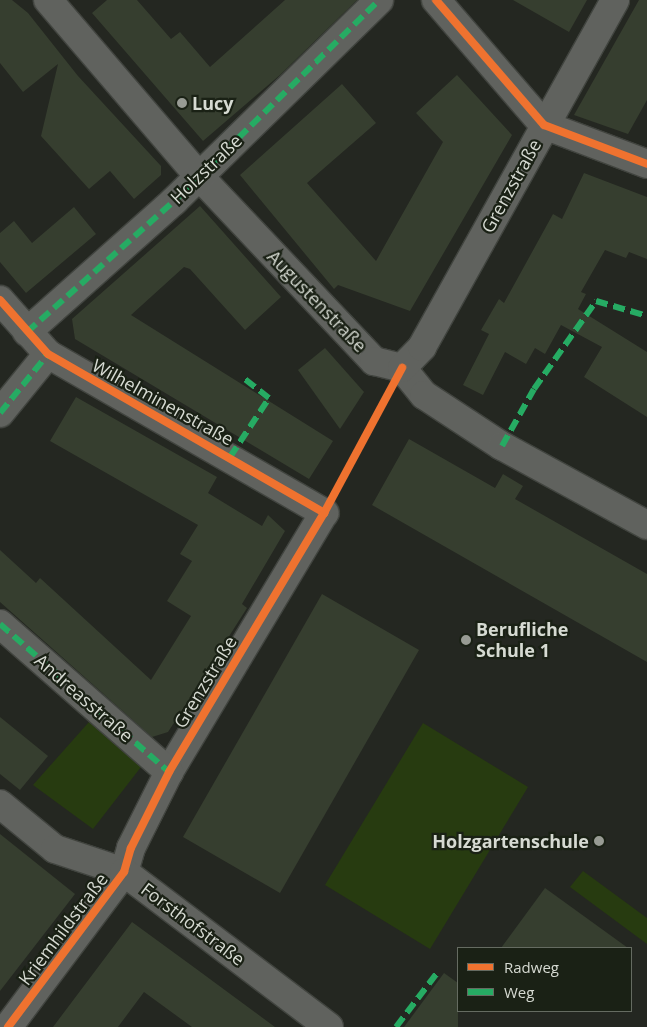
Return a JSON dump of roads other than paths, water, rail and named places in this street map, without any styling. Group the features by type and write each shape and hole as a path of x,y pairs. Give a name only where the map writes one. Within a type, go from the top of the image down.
{"street":[{"name":"Augustenstraße","path":"48,0 199,176 374,361 402,368"},
{"name":"Holzstraße","path":"27,332 199,176 379,0"},
{"path":"436,0 544,125 647,164"},
{"name":"Grenzstraße","path":"402,368 422,347 544,125 616,0"},
{"name":"Wilhelminenstraße","path":"0,300 48,354 324,513"},
{"path":"0,413 48,354"},
{"path":"402,368 424,395 494,441 647,525"},
{"name":"Grenzstraße","path":"124,872 131,848 169,772 324,513"},
{"name":"Andreasstraße","path":"0,624 169,772"},
{"name":"Forsthofstraße","path":"0,804 54,849 124,872 329,1027"},
{"name":"Kriemhildstraße","path":"8,1027 124,872"}],"place":[{"name":"Lucy","path":"182,103"},
{"name":"Berufliche Schule 1","path":"466,640"},
{"name":"Holzgartenschule","path":"599,841"}]}
